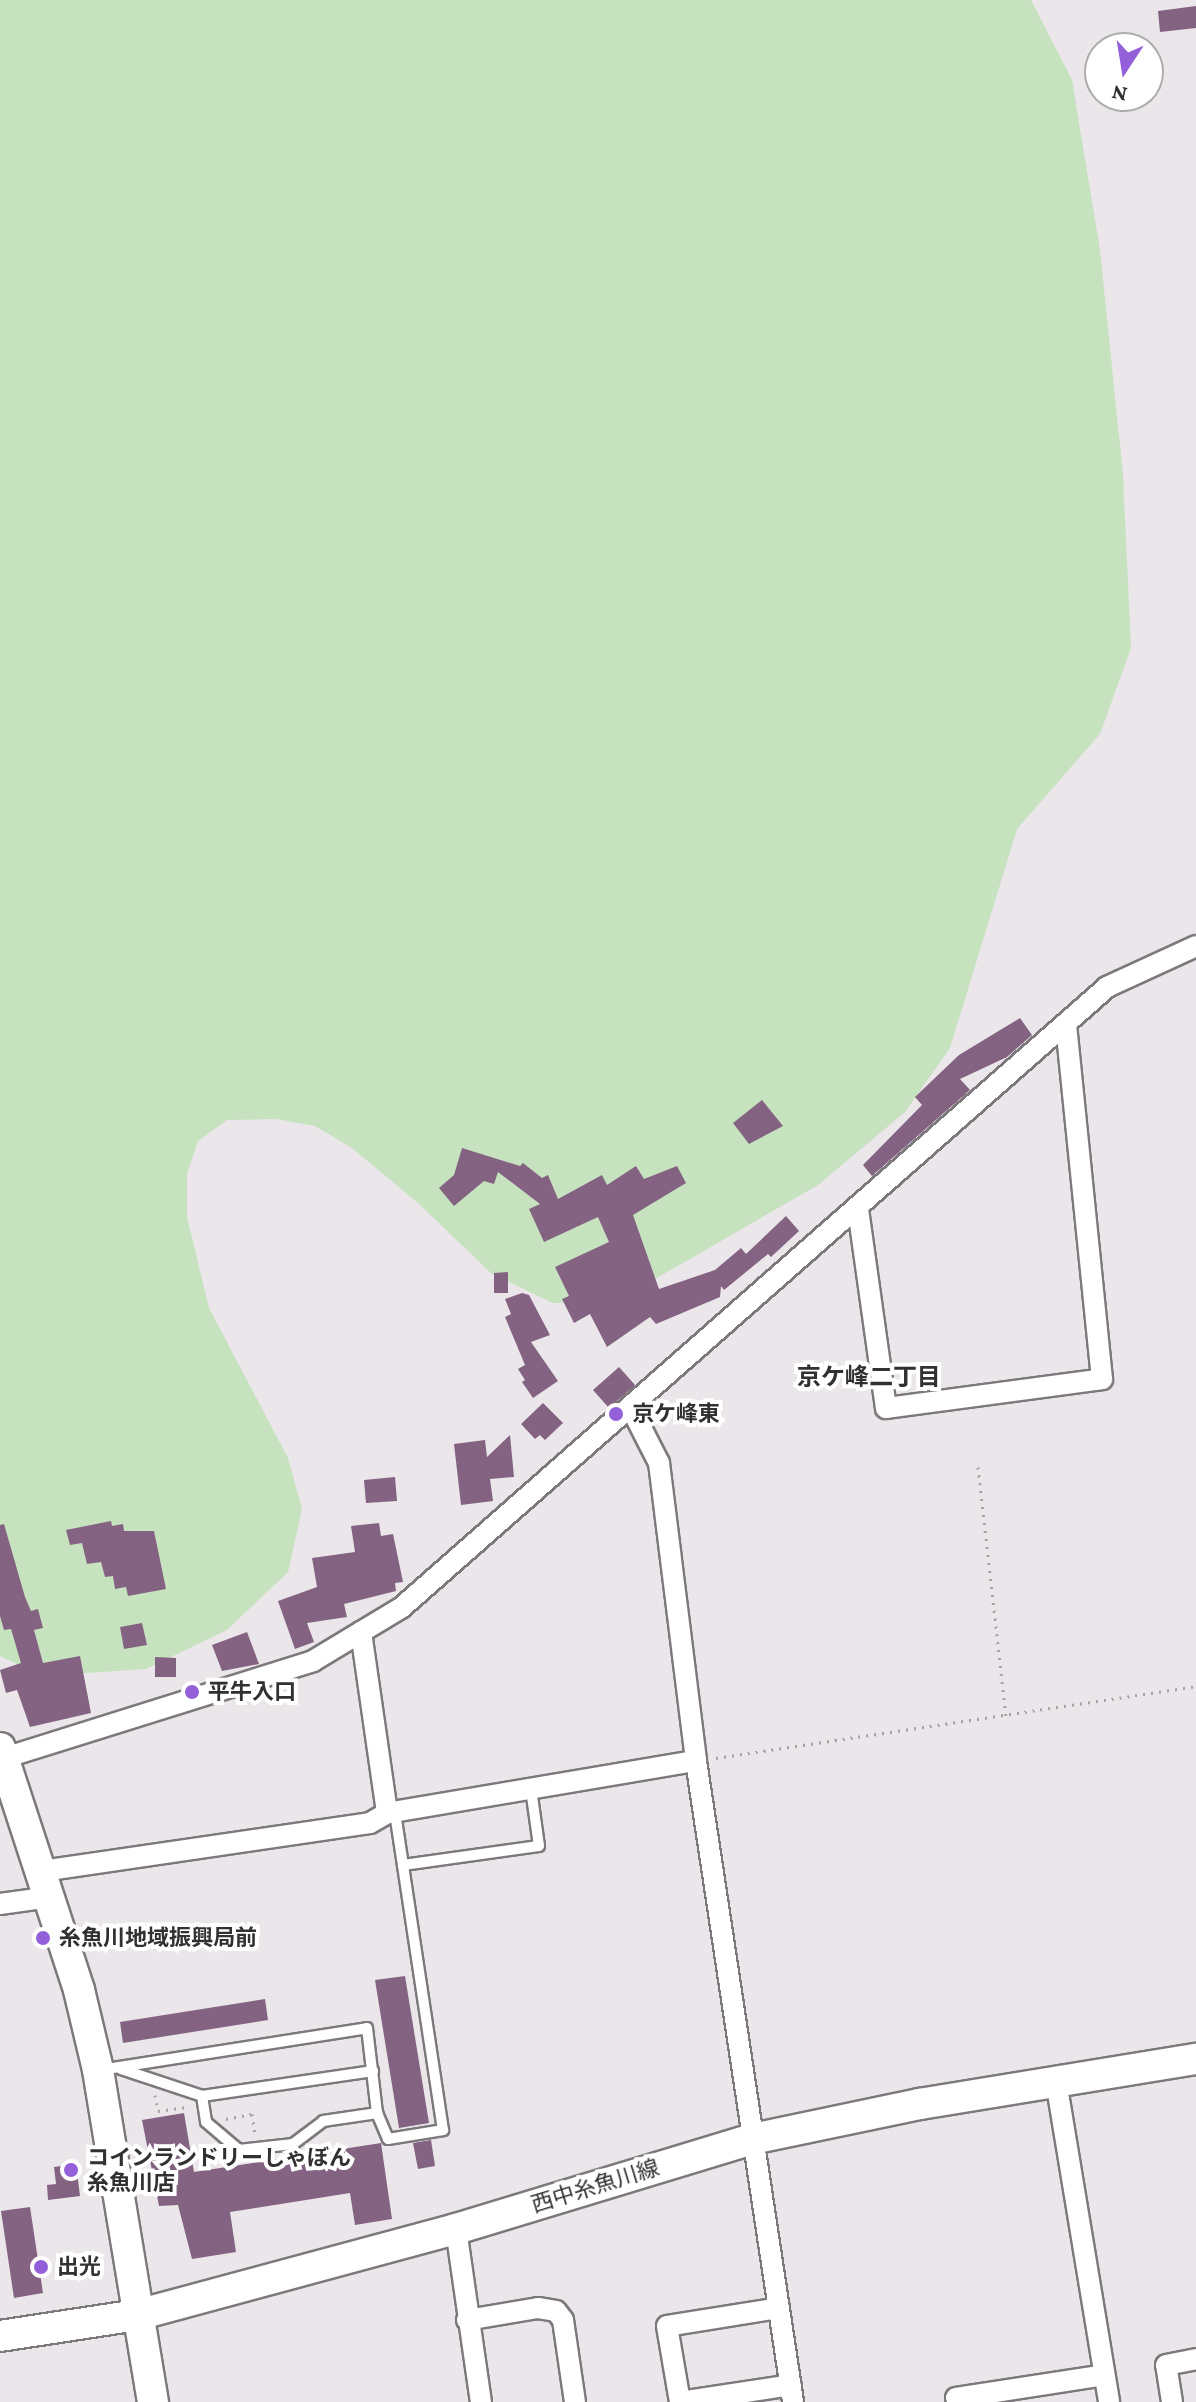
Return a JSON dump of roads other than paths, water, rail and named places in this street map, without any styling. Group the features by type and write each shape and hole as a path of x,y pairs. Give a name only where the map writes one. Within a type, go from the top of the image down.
{"main road":[{"path":"2,1753 107,2069 137,2315 153,2402"},
{"name":"西中糸魚川線","path":"0,2336 137,2315 456,2229 752,2139 1056,2081 1196,2059"}],"street":[{"path":"2,1753 313,1661 401,1608 632,1410 1107,987 1196,946"},
{"path":"858,1209 886,1408 1102,1379 1066,1024"},
{"path":"632,1410 659,1463 696,1761 752,2139 779,2308 792,2394 680,2402 667,2326 779,2308"},
{"path":"361,1632 391,1812"},
{"path":"0,1904 46,1884 370,1823 391,1812 696,1761"},
{"path":"1056,2081 1109,2402"},
{"path":"456,2229 481,2402"},
{"path":"467,2320 538,2308 556,2311 563,2320 575,2402"},
{"path":"1172,2402 1166,2365 1196,2359"},
{"path":"956,2398 1104,2375"}],"lane":[{"path":"403,1865 539,1846 531,1789"},
{"path":"107,2069 367,2028 377,2113 388,2139 443,2130 403,1865 391,1812"},
{"path":"107,2069 202,2096 373,2071"},
{"path":"202,2096 206,2122 239,2150 293,2144 323,2121 377,2113"}],"place":[{"name":"京ケ峰東","path":"616,1414"},
{"name":"平牛入口","path":"192,1692"},
{"name":"糸魚川地域振興局前","path":"43,1938"},
{"name":"コインランドリーしゃぼん 糸魚川店","path":"71,2170"},
{"name":"出光","path":"41,2267"}],"district":[{"name":"京ケ峰二丁目","path":"869,1377"}]}
